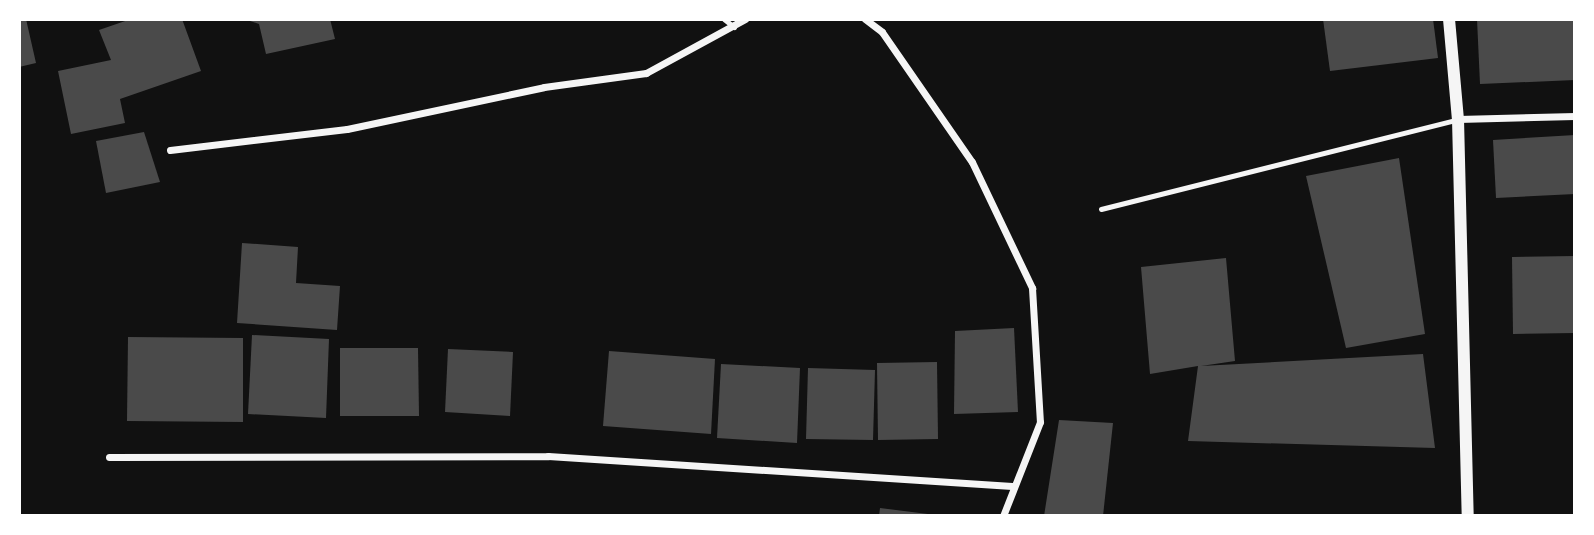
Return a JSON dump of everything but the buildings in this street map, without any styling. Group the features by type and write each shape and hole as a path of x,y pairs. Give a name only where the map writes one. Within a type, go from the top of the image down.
{"street":[{"path":"170,150 346,129 544,88 646,73 745,19"},
{"path":"865,19 882,32 972,162 1031,288 1040,422 1012,485 1003,516"},
{"path":"1449,19 1458,119 1468,516"},
{"path":"1458,119 1575,116"},
{"path":"109,457 548,456 1012,485"}],"lane":[{"path":"724,19 734,27"},
{"path":"1101,209 1458,119"}]}
